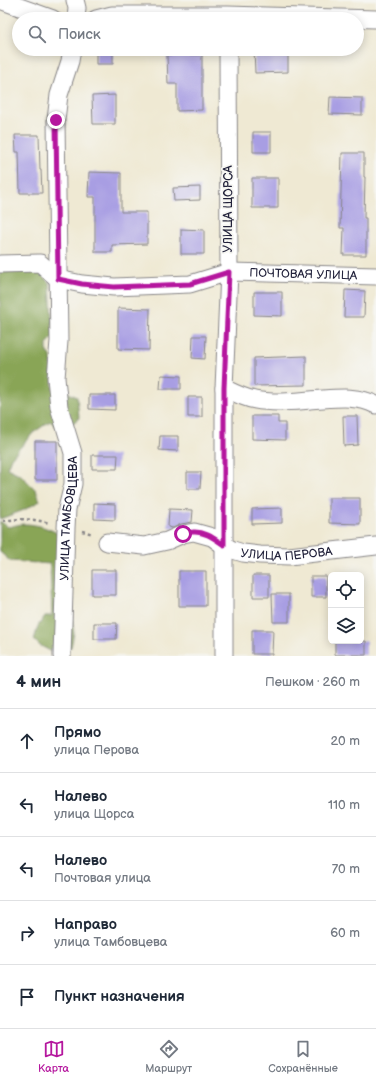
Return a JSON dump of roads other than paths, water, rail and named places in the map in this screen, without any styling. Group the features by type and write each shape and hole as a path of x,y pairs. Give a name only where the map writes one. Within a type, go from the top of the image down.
{"street":[{"path":"0,0 33,12"},
{"path":"75,0 77,12"},
{"path":"199,12 246,12"},
{"path":"364,18 376,19"},
{"name":"УЛИЦА ТАМБОВЦЕВА","path":"62,656 65,536 67,509 73,484 72,453 59,406 56,378 59,341 56,120 60,95 71,56"},
{"name":"УЛИЦА ЩОРСА","path":"224,656 224,388 229,272 228,56"},
{"name":"ПОЧТОВАЯ УЛИЦА","path":"0,264 40,263 58,279 82,284 114,287 190,284 229,272 376,276"},
{"path":"224,388 242,397 255,400 308,401 335,398 354,398 362,399 376,405"},
{"name":"УЛИЦА ПЕРОВА","path":"107,542 144,546 167,541 183,534 194,532 212,537 233,550 260,555 289,556 376,546"}]}
